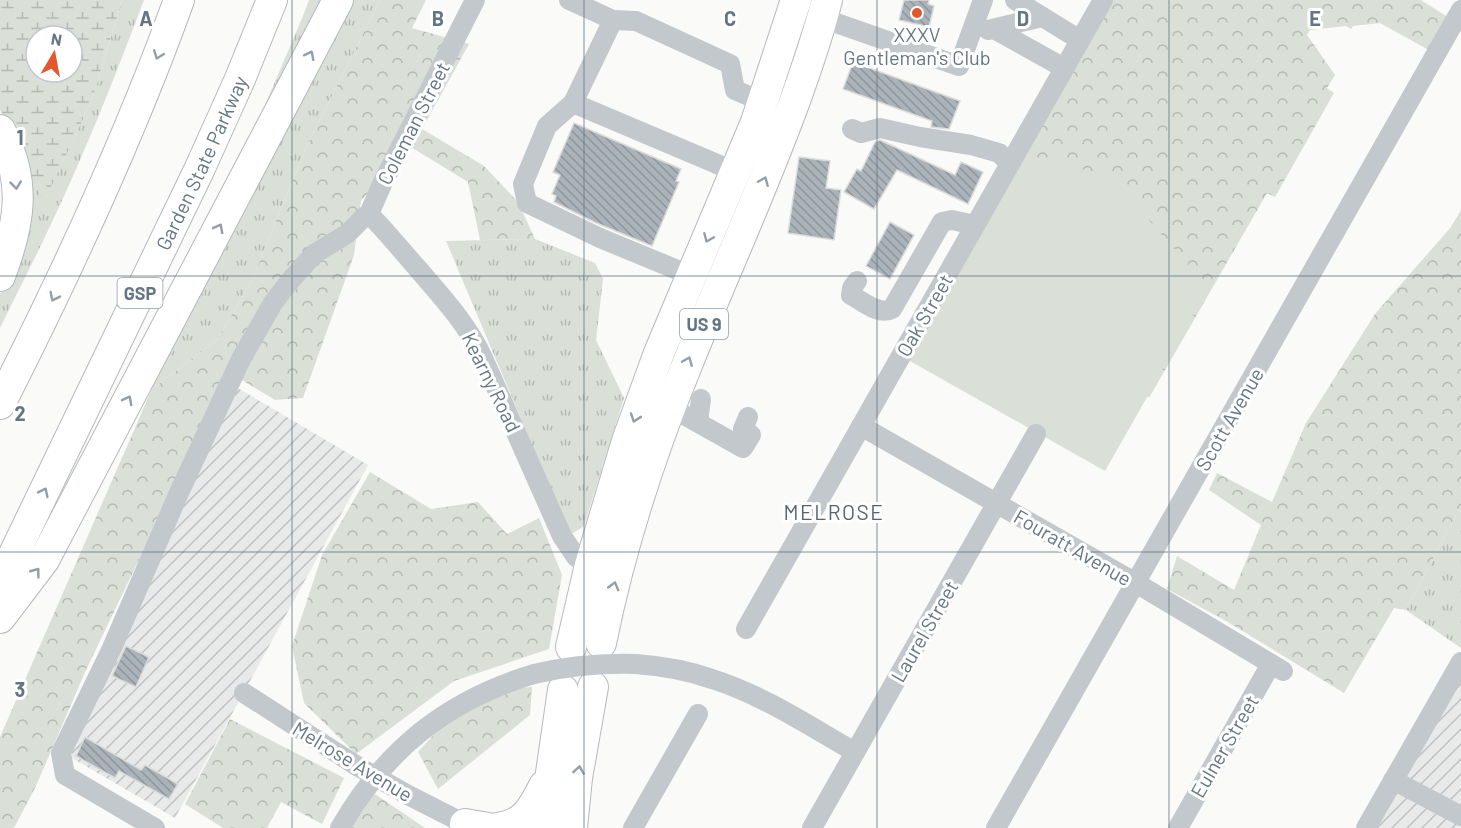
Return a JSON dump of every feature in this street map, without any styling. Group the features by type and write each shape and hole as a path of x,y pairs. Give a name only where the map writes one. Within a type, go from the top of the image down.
{"highway":[{"path":"0,404 97,205 179,0"},
{"name":"Garden State Parkway","path":"0,583 200,168 240,80 272,0"},
{"path":"0,618 44,560 338,0"},
{"path":"775,66 784,0"},
{"name":"US 9","path":"571,647 590,565 614,482 643,396 736,172 763,102 796,0"},
{"name":"US 9","path":"601,643 622,558 670,407 774,157 826,8"},
{"path":"0,129 9,150 18,200 14,234 0,276"},
{"path":"572,828 593,687"},
{"path":"543,828 563,690"},
{"path":"498,828 516,823 528,813 540,795 550,772"}],"street":[{"name":"Coleman Street","path":"369,214 475,0"},
{"path":"569,0 613,20 636,21 730,64 735,90 763,102"},
{"path":"826,8 959,66 983,0"},
{"path":"1017,1 1080,40"},
{"name":"Oak Street","path":"746,629 1100,1"},
{"name":"Scott Avenue","path":"996,828 1461,10"},
{"path":"971,34 1042,17"},
{"path":"613,20 573,103 547,126 523,184 527,203 600,238 692,276"},
{"path":"994,29 1064,68"},
{"path":"573,103 736,172"},
{"path":"852,129 861,133 880,128 970,145 999,153 1010,163"},
{"name":"Kearny Road","path":"369,214 454,311 470,334 483,358 562,536 576,557 590,565"},
{"path":"155,828 122,820 65,775 62,753 112,648 183,484 241,359 273,303 289,282 314,254 346,234 369,214"},
{"path":"857,281 852,288 851,295 881,312 888,311 892,309 942,222 952,220 975,225"},
{"path":"698,422 701,399"},
{"path":"670,407 743,448 752,435 742,429 748,417"},
{"name":"Fouratt Avenue","path":"861,426 1136,583 1277,668"},
{"name":"Laurel Street","path":"812,828 1036,434"},
{"path":"1366,828 1461,662"},
{"path":"340,828 375,777 401,749 433,722 481,693 506,683 534,674 581,665 636,664 683,670 728,684 782,710 855,752"},
{"name":"Eulner Street","path":"1178,828 1277,668"},
{"name":"Melrose Avenue","path":"244,693 375,777 475,827"},
{"path":"633,828 698,714"},
{"path":"1393,780 1461,816"}],"shaded area":[{"path":"231,384 368,465 175,818 72,758 72,750"},
{"path":"1461,656 1461,828 1364,828"}],"green space":[{"path":"0,0 122,0 92,100 48,193 40,195 33,192 0,110"},
{"path":"122,0 144,0 70,182 0,328 0,294 12,265 26,187 48,192 92,100"},
{"path":"309,0 329,0 239,166 303,16"},
{"path":"352,0 380,0 305,150 252,280 217,340 152,389 156,367"},
{"path":"380,0 426,0 412,28 469,44 422,129 484,166 518,202 535,239 480,240 468,182 406,144 361,201 354,255 303,398 275,400 229,372 86,670 36,786 14,828 0,828 0,737 152,389 217,340 252,280 305,150"},
{"path":"1103,0 1421,0 1454,21 1436,54 1380,23 1353,26 1351,29 1346,26 1310,30 1307,35 1335,75 1327,88 1334,93 1275,197 1267,193 1149,398 1113,361 1029,160 1014,157"},
{"path":"1014,157 1108,174 1209,288 1105,471 901,356"},
{"path":"1461,210 1461,505 1406,610 1394,608 1344,693 1226,621 1167,589 1177,556 1234,590 1261,525 1209,490 1217,473 1272,502 1306,423 1375,314 1451,227"},
{"path":"535,239 595,263 603,279 596,340 624,398 584,526 570,535 446,241"},
{"path":"370,472 431,509 478,502 507,534 539,518 562,575 549,649 454,681 356,754 304,703 292,646 322,555"},
{"path":"1461,505 1461,648 1406,610"},
{"path":"532,687 530,715 438,789 418,752 474,690"},
{"path":"230,719 344,778 322,824 281,802 267,828 223,828 185,804"},
{"path":"375,794 425,828 341,828"}],"building":[{"name":"XXXV Gentleman's Club","path":"904,0 929,0 928,4 934,6 929,27 899,20"},
{"path":"853,62 960,101 949,129 931,127 932,121 843,89"},
{"path":"574,123 681,169 676,181 679,182 652,246 594,222 554,202 556,196 552,194 560,175 553,172"},
{"path":"880,140 955,175 961,162 983,172 968,204 897,170 874,209 844,192 857,169 861,171 875,142"},
{"path":"799,157 830,161 826,188 841,190 834,240 788,233"},
{"path":"890,222 914,235 890,279 866,266"},
{"path":"126,646 149,657 136,687 112,676"},
{"path":"85,737 141,770 145,765 178,784 169,799 119,771 115,778 76,756"}],"place":[{"name":"XXXV Gentleman's Club","path":"917,13"}],"district":[{"name":"MELROSE","path":"834,511"}]}
